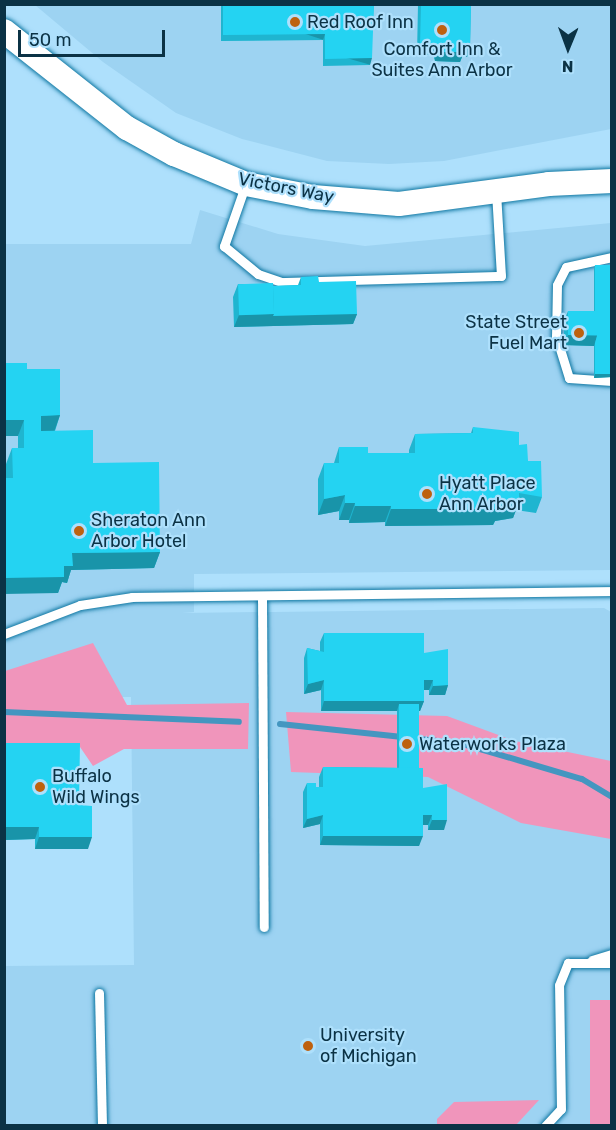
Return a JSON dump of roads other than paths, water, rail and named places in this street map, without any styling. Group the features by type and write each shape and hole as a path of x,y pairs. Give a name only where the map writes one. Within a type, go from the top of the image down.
{"street":[{"name":"Victors Way","path":"4,31 127,129 174,154 246,184 313,197 399,204 496,194 549,184 612,181"},
{"path":"549,184 612,164"}],"lane":[{"path":"246,184 224,246 258,274 281,282 501,276 496,194"},
{"path":"612,257 566,267 557,285 556,336 569,378 612,381"},
{"path":"4,634 80,605 132,597 612,591"},
{"path":"262,596 264,927"},
{"path":"584,963 612,954"},
{"path":"545,1125 561,1109 559,984 568,963 612,963"},
{"path":"99,993 102,1125"}],"waterway":[{"path":"4,712 239,722"},
{"path":"280,724 402,737"},
{"path":"412,738 463,744 582,779 612,797"}],"place":[{"name":"Red Roof Inn","path":"295,22"},
{"name":"Comfort Inn & Suites Ann Arbor","path":"442,30"},
{"name":"State Street Fuel Mart","path":"579,333"},
{"name":"Hyatt Place Ann Arbor","path":"427,494"},
{"name":"Sheraton Ann Arbor Hotel","path":"79,531"},
{"name":"Waterworks Plaza","path":"407,744"},
{"name":"Buffalo Wild Wings","path":"40,787"},
{"name":"University of Michigan","path":"308,1046"}]}
